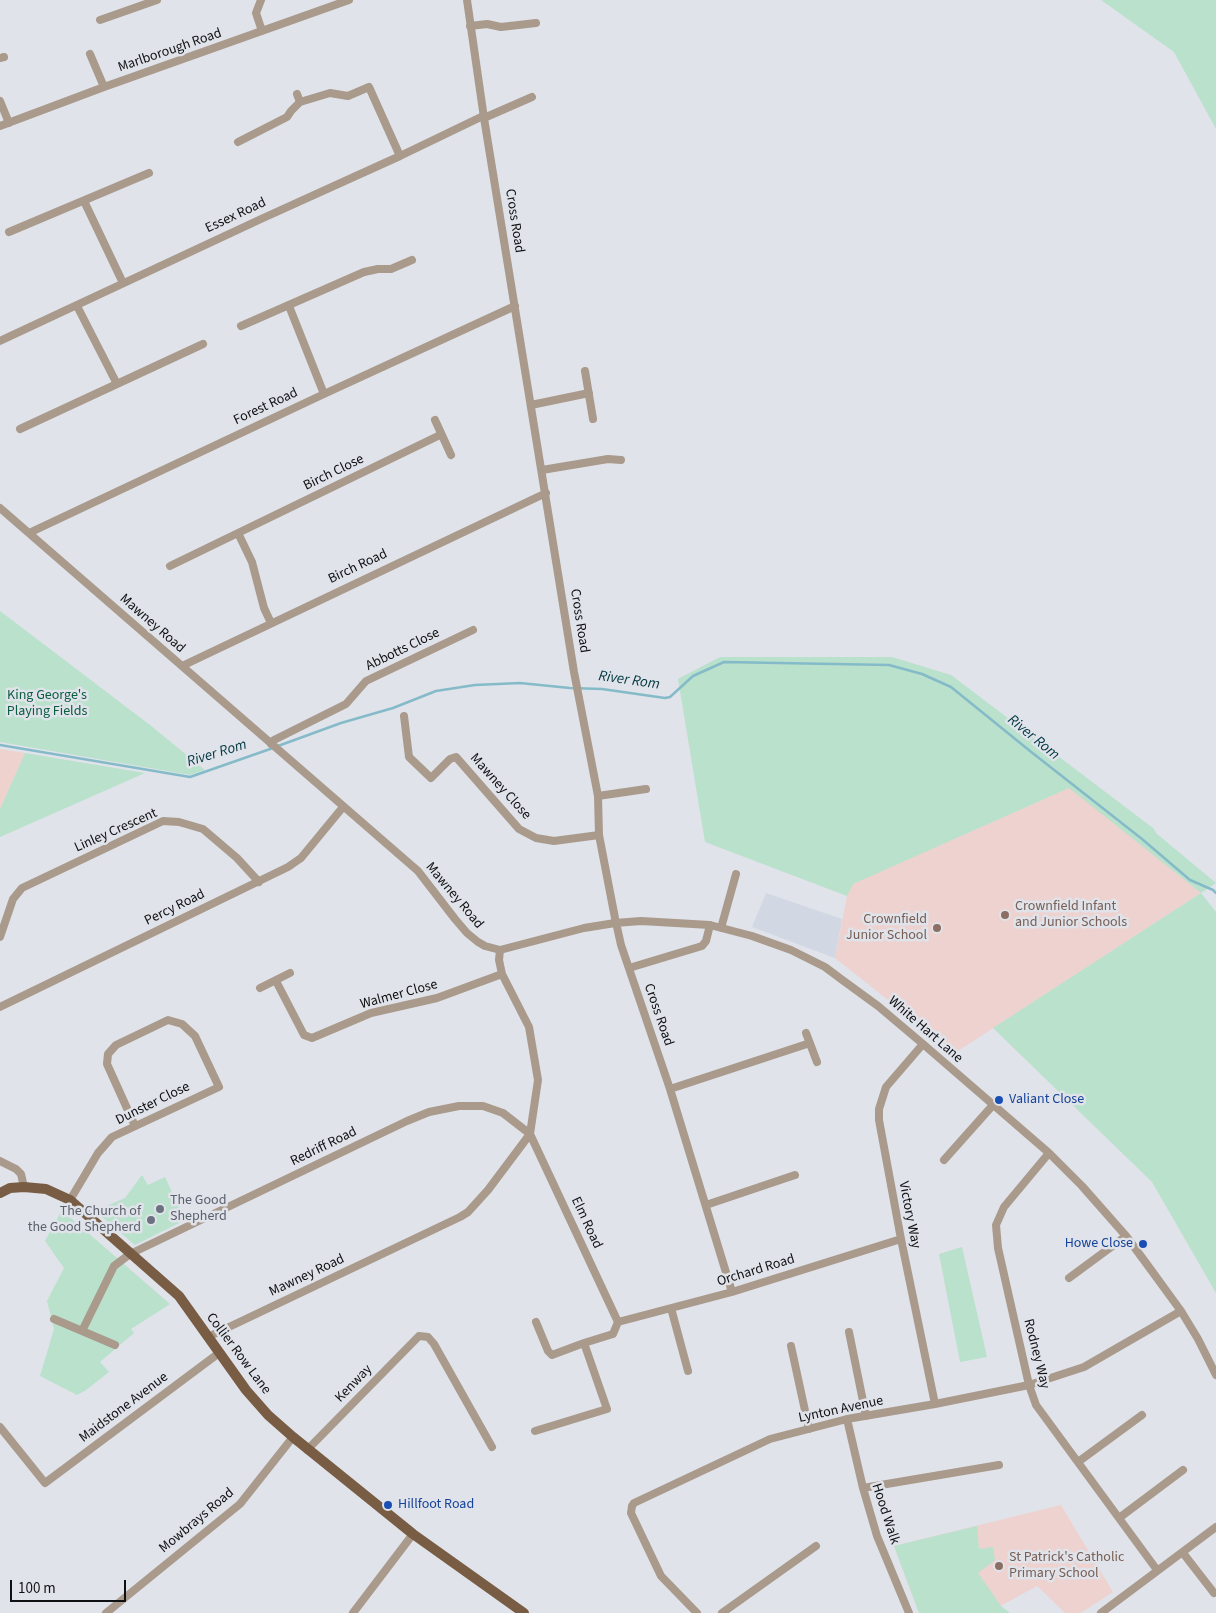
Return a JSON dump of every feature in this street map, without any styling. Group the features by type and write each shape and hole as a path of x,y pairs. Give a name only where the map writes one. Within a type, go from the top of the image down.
{"main road":[{"name":"Collier Row Lane","path":"0,1193 10,1188 46,1189 70,1200 179,1296 246,1390 268,1415 292,1437 413,1534 524,1613"}],"street":[{"path":"100,20 158,0"},
{"path":"261,0 256,13 262,32"},
{"name":"Marlborough Road","path":"0,126 349,0"},
{"name":"Cross Road","path":"467,0 483,117 574,672 598,796 598,835 616,923 629,968 670,1089 732,1292"},
{"path":"470,26 487,24 501,27 536,23"},
{"path":"90,54 104,87"},
{"path":"238,142 287,117 300,102 330,93 348,96 369,87 400,156"},
{"path":"297,94 300,102"},
{"name":"Essex Road","path":"0,341 483,117 532,97"},
{"path":"0,101 9,123"},
{"path":"9,232 149,173"},
{"path":"84,200 123,283"},
{"path":"241,326 364,272 378,268 391,269 412,260"},
{"path":"77,306 117,384"},
{"path":"290,306 324,394"},
{"name":"Forest Road","path":"29,533 515,306"},
{"path":"20,429 203,344"},
{"path":"585,370 593,418"},
{"path":"531,405 589,393"},
{"path":"434,420 451,455"},
{"name":"Birch Close","path":"170,566 440,435"},
{"path":"542,470 608,459 621,460"},
{"name":"Birch Road","path":"182,666 546,493"},
{"name":"Mawney Road","path":"0,508 418,871 468,933 478,942 500,950 502,974 529,1027 538,1080 530,1134 488,1190 468,1212 208,1337"},
{"path":"238,533 252,562 264,608 271,623"},
{"name":"Abbotts Close","path":"272,745 274,740 346,704 366,681 473,630"},
{"name":"Mawney Close","path":"404,716 409,756 430,778 450,759 456,757 519,829 536,838 554,841 598,835"},
{"path":"598,796 646,789"},
{"name":"Percy Road","path":"2,1004 288,867 300,858 343,807"},
{"name":"Linley Crescent","path":"0,937 13,899 22,888 163,821 179,822 204,829 237,858 259,882"},
{"path":"721,928 736,874"},
{"name":"White Hart Lane","path":"500,950 584,928 641,921 710,925 752,936 791,950 825,967 878,1006 923,1044 1049,1153 1082,1186 1126,1236 1181,1311 1216,1375"},
{"path":"629,968 702,946 706,941 710,925"},
{"path":"260,988 290,973"},
{"name":"Walmer Close","path":"276,981 304,1035 312,1038 371,1013 437,998 502,974"},
{"name":"Dunster Close","path":"70,1200 98,1153 112,1137 219,1087 195,1036 182,1024 168,1020 116,1045 108,1054 107,1064 135,1126"},
{"path":"806,1033 817,1062"},
{"path":"670,1089 810,1043"},
{"name":"Victory Way","path":"923,1044 890,1080 882,1096 879,1120 935,1404"},
{"path":"944,1160 993,1105"},
{"name":"Redriff Road","path":"82,1331 114,1266 130,1254 406,1121 430,1112 459,1106 483,1106 503,1113 530,1134"},
{"name":"Elm Road","path":"530,1134 618,1322"},
{"name":"Rodney Way","path":"1049,1153 1004,1207 996,1225 998,1248 1030,1385 1036,1406 1158,1570"},
{"path":"0,1161 16,1169 20,1174 24,1187"},
{"path":"706,1205 795,1175"},
{"path":"1069,1278 1126,1236"},
{"name":"Orchard Road","path":"618,1322 732,1292 901,1238"},
{"path":"671,1308 688,1371"},
{"name":"Lynton Avenue","path":"697,1613 661,1576 631,1513 634,1503 770,1439 847,1419 1030,1385 1084,1367 1181,1311"},
{"path":"54,1319 115,1345"},
{"path":"536,1322 548,1351 552,1355 584,1342 613,1334 618,1322"},
{"path":"849,1332 866,1416"},
{"name":"Kenway","path":"307,1450 419,1336 428,1336 434,1344 492,1447"},
{"path":"535,1431 607,1409 584,1342"},
{"path":"791,1346 809,1429"},
{"name":"Maidstone Avenue","path":"0,1427 45,1483 219,1353"},
{"path":"1078,1462 1142,1416"},
{"name":"Hood Walk","path":"847,1419 863,1488 877,1536 909,1613"},
{"name":"Mowbrays Road","path":"106,1613 240,1504 292,1437"},
{"path":"863,1488 998,1465"},
{"path":"1119,1518 1183,1470"},
{"path":"1101,1613 1216,1527"},
{"path":"353,1613 413,1534"},
{"path":"722,1613 816,1546"},
{"path":"1183,1553 1214,1593"}],"shaded area":[{"path":"0,749 25,753 0,809"},
{"name":"Crownfield Infant and Junior Schools","path":"1071,787 1201,893 955,1053 835,958 847,896 852,884"},
{"path":"766,893 842,919 835,958 752,927"},
{"name":"St Patrick's Catholic Primary School","path":"1061,1505 1113,1592 1081,1613 1065,1613 1037,1586 988,1613 919,1613 894,1546"}],"green space":[{"path":"1101,0 1216,0 1216,129 1174,52"},
{"name":"King George's Playing Fields","path":"0,611 150,725 205,770 190,775 0,742"},
{"path":"720,657 892,657 951,675 1153,828 1157,834 1216,883 1201,893 1069,788 853,884 847,896 705,842 678,679"},
{"path":"25,753 145,773 0,837 0,809"},
{"path":"1201,893 1216,912 1216,1293 1152,1182 993,1028"},
{"path":"142,1175 148,1185 165,1177 185,1220 135,1245 95,1211 125,1198"},
{"path":"61,1212 72,1219 170,1304 131,1329 134,1333 100,1362 109,1372 77,1395 40,1376 54,1329 47,1301 64,1268 45,1241"},
{"path":"962,1247 987,1357 960,1362 939,1254"},
{"path":"977,1526 979,1549 993,1547 995,1560 978,1573 1001,1606 1010,1613 919,1613 894,1546"}],"waterway":[{"name":"River Rom","path":"278,746 341,723 393,708 436,691 475,685 520,683 602,689 665,698 670,697 693,676 724,662 889,665 922,674 951,687 1142,839 1190,880 1216,893"},
{"name":"River Rom","path":"0,745 190,777 273,748"}],"place":[{"name":"Crownfield Infant and Junior Schools","path":"1005,915"},
{"name":"Crownfield Junior School","path":"937,928"},
{"name":"Valiant Close","path":"999,1100"},
{"name":"The Good Shepherd","path":"160,1209"},
{"name":"The Church of the Good Shepherd","path":"151,1220"},
{"name":"Howe Close","path":"1143,1244"},
{"name":"Hillfoot Road","path":"388,1505"},
{"name":"St Patrick's Catholic Primary School","path":"999,1566"}]}
